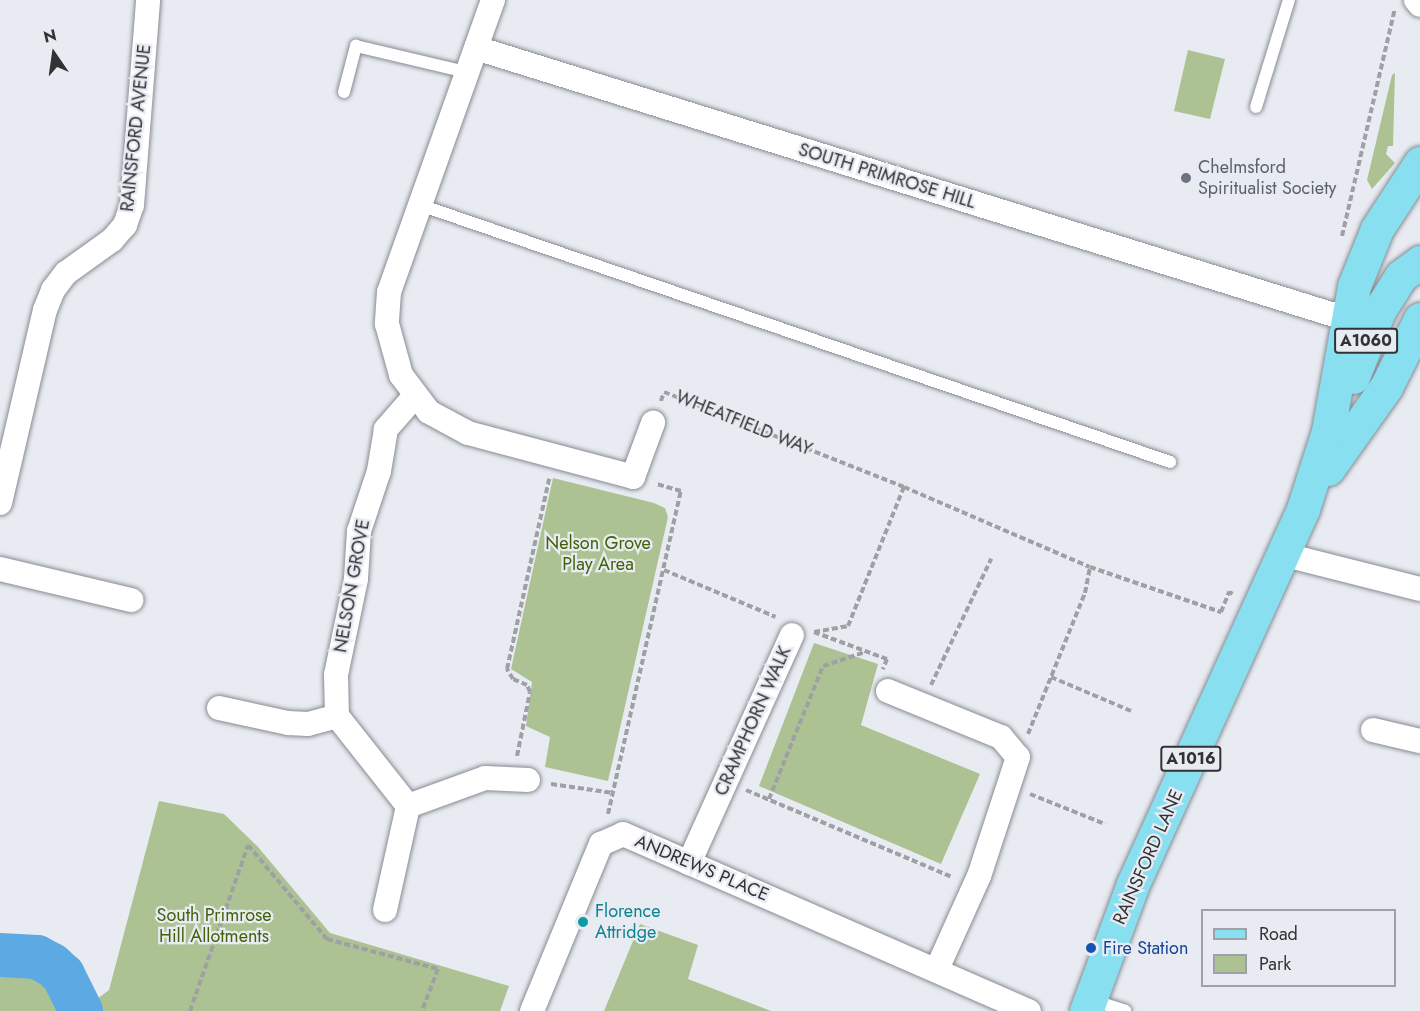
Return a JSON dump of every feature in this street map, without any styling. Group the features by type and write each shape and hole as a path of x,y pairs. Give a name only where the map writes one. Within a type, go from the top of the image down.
{"main road":[{"name":"RAINSFORD LANE","path":"1303,509 1328,431 1354,286 1377,229 1420,163"},
{"name":"A1060","path":"1328,431 1379,311 1401,276 1420,262"},
{"name":"RAINSFORD LANE","path":"1088,1005 1133,884 1303,509 1347,437 1386,387 1420,319"},
{"name":"A1060","path":"1386,387 1420,366"}],"street":[{"name":"RAINSFORD AVENUE","path":"0,503 45,310 53,290 66,273 112,240 125,225 132,205 148,0"},
{"path":"493,0 389,292 387,324 401,375 414,396 443,422 468,434 633,477"},
{"path":"1416,0 1420,5"},
{"name":"SOUTH PRIMROSE HILL","path":"476,48 1347,319"},
{"name":"NELSON GROVE","path":"337,716 336,675 353,598 359,531 380,471 386,429 414,396"},
{"name":"WHEATFIELD WAY","path":"633,477 653,423"},
{"path":"1282,554 1420,589"},
{"path":"0,569 130,600"},
{"name":"CRAMPHORN WALK","path":"689,863 797,628"},
{"path":"888,691 1001,736 1018,757 974,886 937,969"},
{"path":"219,708 288,723 308,724 337,716 408,806"},
{"path":"1373,730 1420,741"},
{"path":"408,806 485,778 520,779"},
{"path":"385,910 408,806"},
{"name":"ANDREWS PLACE","path":"601,844 623,834 1029,1011"},
{"path":"532,1011 601,844"}],"lane":[{"path":"1256,107 1289,0"},
{"path":"344,92 356,46 466,72"},
{"path":"420,205 1170,462"},
{"path":"1088,1005 1125,1011"}],"path":[{"path":"1341,239 1398,0"},
{"name":"WHEATFIELD WAY","path":"653,423 664,392 904,487 1090,567 1221,612 1229,592 1258,606"},
{"path":"554,458 507,669 513,678 527,685 530,692 520,779 613,793"},
{"path":"601,844 681,491 633,477"},
{"name":"CRAMPHORN WALK","path":"797,628 848,626 904,487"},
{"path":"922,705 990,559"},
{"path":"1018,757 1085,593 1090,567"},
{"path":"664,570 797,628 887,659 877,686 888,691"},
{"path":"769,800 823,666 866,652"},
{"path":"1051,677 1131,711"},
{"path":"726,782 974,886"},
{"path":"1009,786 1105,824"},
{"path":"190,1011 248,845 327,939 438,969 422,1011"}],"green space":[{"path":"1188,50 1225,59 1210,119 1174,111"},
{"path":"1395,73 1393,146 1388,146 1386,154 1395,163 1372,189 1367,180 1392,75"},
{"name":"Nelson Grove Play Area","path":"553,478 654,503 665,508 668,517 608,781 545,767 550,737 526,726 532,682 511,669"},
{"path":"814,643 878,664 861,725 980,774 941,864 759,786"},
{"name":"South Primrose Hill Allotments","path":"159,801 224,814 258,847 330,933 509,986 500,1011 100,1011 96,1000 109,990"},
{"path":"640,924 698,945 688,979 771,1011 604,1011"},
{"path":"0,972 42,980 64,1011 0,1011"}],"waterway":[{"path":"0,955 37,957 52,965 63,975 81,1011"}],"place":[{"name":"Chelmsford Spiritualist Society","path":"1186,178"},
{"name":"Florence Attridge","path":"583,922"},
{"name":"Fire Station","path":"1091,948"}]}
